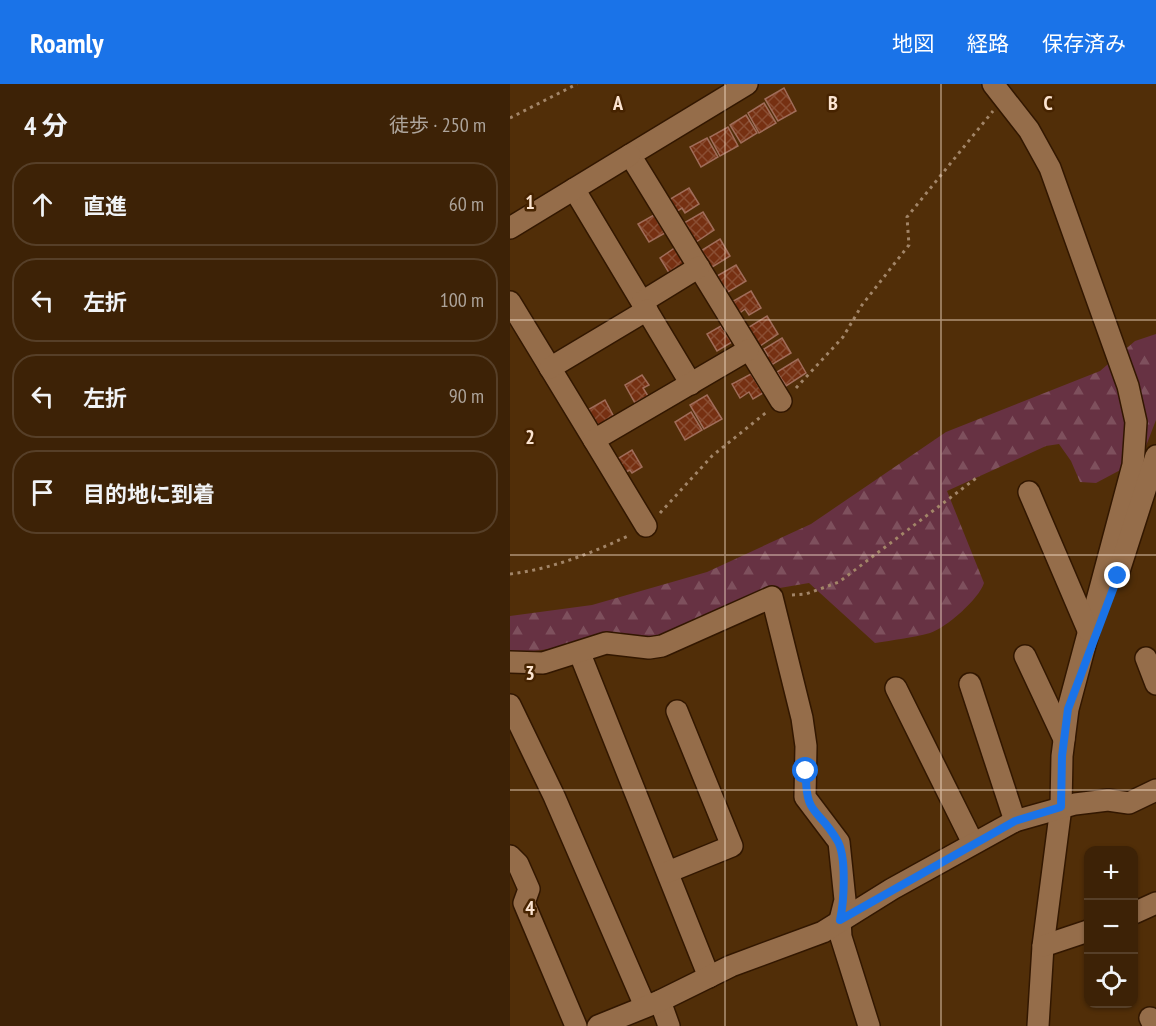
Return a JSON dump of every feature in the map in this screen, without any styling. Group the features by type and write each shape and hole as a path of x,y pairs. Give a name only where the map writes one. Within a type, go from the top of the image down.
{"street":[{"path":"510,228 747,84"},
{"path":"993,84 1029,130 1050,168 1086,262 1133,405 1136,440 1130,485 1068,709 1061,807 1043,946 1038,1026"},
{"path":"630,155 781,401"},
{"path":"574,189 691,384"},
{"path":"550,368 699,267"},
{"path":"510,302 646,526"},
{"path":"594,440 748,350"},
{"path":"1068,709 1149,500 1156,456"},
{"path":"1029,492 1088,630"},
{"path":"510,662 543,663 580,654 594,645 606,643 649,648 662,646 772,597 802,718 806,746 805,797 839,842 844,900 840,920 841,937 869,1026"},
{"path":"580,654 709,977"},
{"path":"1025,656 1064,740"},
{"path":"1146,657 1156,684"},
{"path":"970,684 1015,821"},
{"path":"896,688 973,843"},
{"path":"510,705 653,1003 669,1026"},
{"path":"668,872 732,846 677,711"},
{"path":"598,1026 709,977 823,932 973,843 1015,821 1061,807 1108,800 1129,802 1156,790"},
{"path":"510,856 518,864 529,889 524,903 576,1026"},
{"path":"1138,911 1156,903"},
{"path":"1043,946 1084,933"}],"path":[{"path":"510,118 577,84"},
{"path":"772,597 806,594 839,582 979,476"}],"green space":[{"path":"1156,334 1156,420 1141,459 1096,483 1080,482 1071,461 1059,444 1046,446 947,491 984,583 969,605 937,630 875,643 809,583 762,591 660,635 510,654 510,616 592,605 707,572 811,524 946,432 1100,371 1135,341"}],"building":[{"path":"784,88 796,111 778,121 765,99"},
{"path":"764,103 776,123 759,133 748,113"},
{"path":"746,115 757,133 741,143 730,125"},
{"path":"728,127 738,146 720,156 710,137"},
{"path":"707,138 718,157 701,167 690,147"},
{"path":"689,188 699,204 685,213 682,208 674,213 667,201"},
{"path":"703,212 714,230 696,242 684,223"},
{"path":"654,215 665,233 649,242 638,224"},
{"path":"720,239 730,256 709,269 699,252"},
{"path":"676,247 688,266 671,276 660,258"},
{"path":"736,265 746,281 723,295 717,284 721,282 717,276"},
{"path":"751,291 761,308 749,315 745,309 737,315 730,303"},
{"path":"767,316 778,334 757,348 746,329"},
{"path":"721,326 732,342 717,351 707,334"},
{"path":"782,338 791,353 768,367 763,359 768,356 764,349"},
{"path":"798,359 806,373 786,386 777,372"},
{"path":"751,374 763,393 753,399 749,392 740,398 732,384"},
{"path":"642,375 649,385 643,388 648,396 635,403 625,385"},
{"path":"707,395 722,419 704,429 690,405"},
{"path":"605,400 614,417 596,427 586,411"},
{"path":"691,412 702,430 685,440 675,422"},
{"path":"632,450 642,467 632,473 630,470 622,474 614,461"}],"route":[{"path":"806,771 805,797 817,816 839,842 844,900 840,920 1015,821 1061,807 1062,756 1068,709 1118,576"}]}
